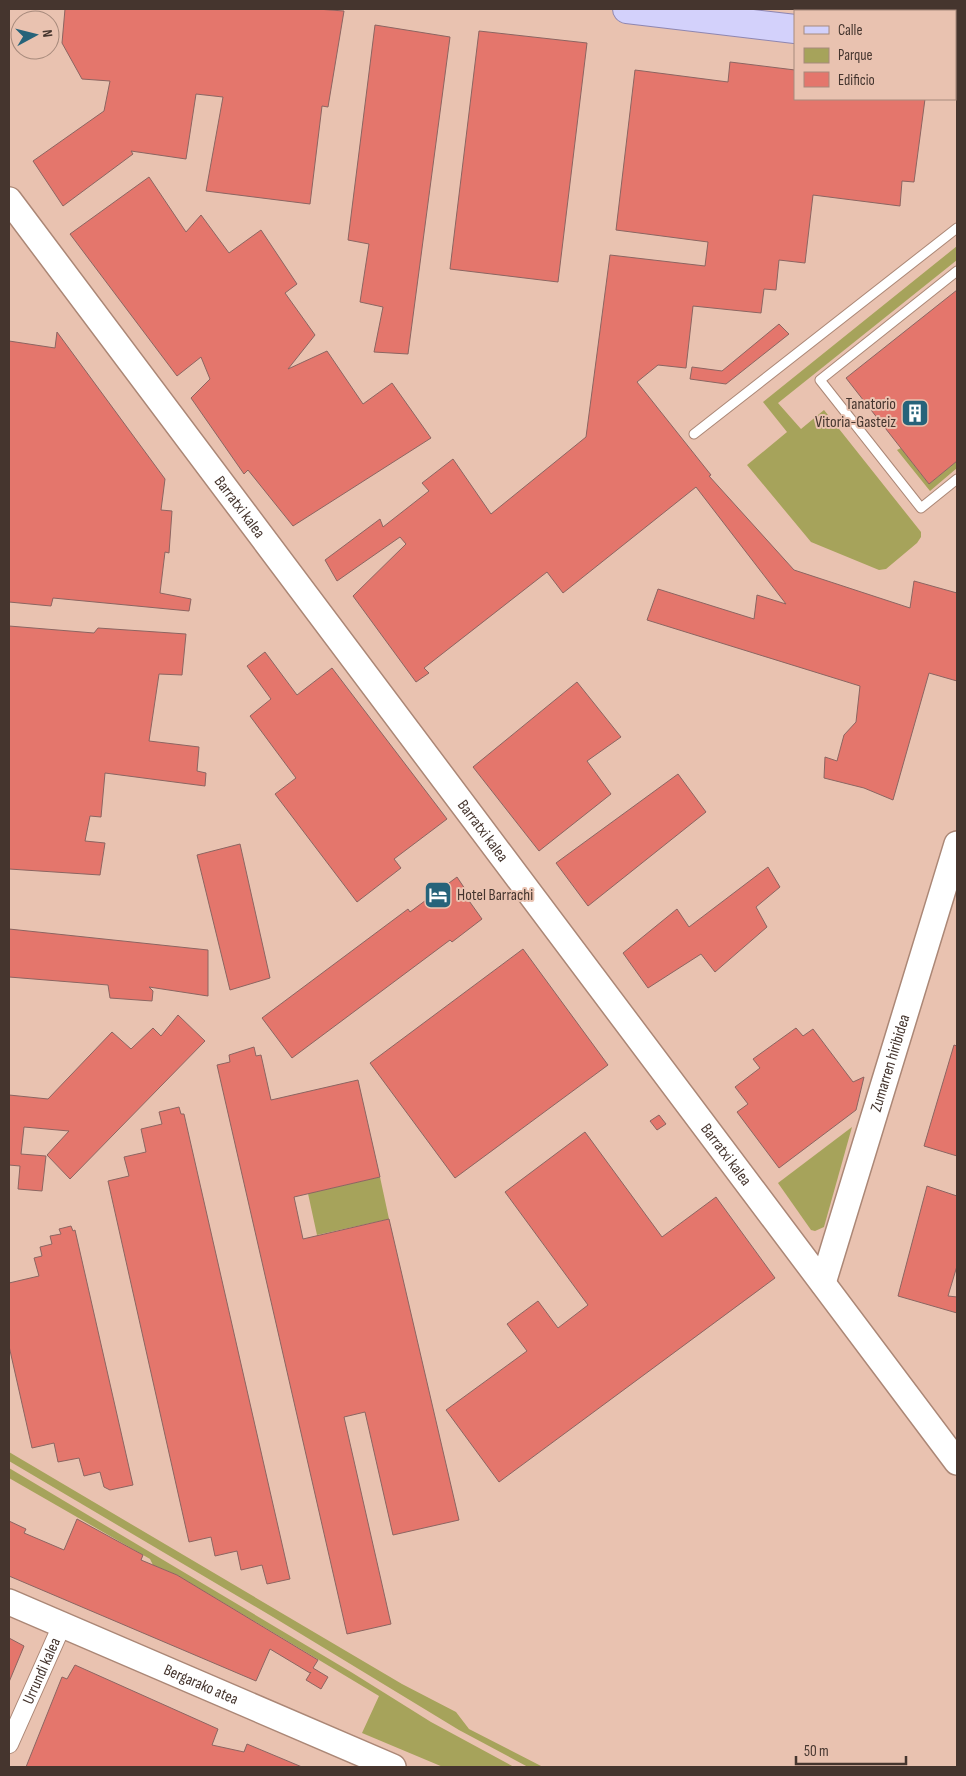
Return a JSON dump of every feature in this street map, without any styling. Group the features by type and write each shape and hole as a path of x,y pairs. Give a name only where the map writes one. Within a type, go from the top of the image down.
{"main road":[{"path":"627,9 794,29"},
{"path":"758,9 794,14"},
{"path":"956,17 956,63"}],"street":[{"path":"956,63 957,86"},
{"name":"Barratxi kalea","path":"10,204 957,1462"},
{"name":"Zumarren hiribidea","path":"823,1282 957,844"},
{"name":"Bergarako atea","path":"9,1602 393,1767"},
{"name":"Urrundi kalea","path":"9,1744 62,1625"}],"lane":[{"path":"694,434 957,228"},
{"path":"957,271 820,380 921,508 957,479"}],"green space":[{"path":"957,246 957,260 778,403 801,429 824,410 921,532 921,537 917,543 886,569 879,570 811,542 747,465 787,432 763,402"},
{"path":"901,448 929,484 957,461 957,468 930,491 897,450"},
{"path":"852,1127 824,1227 815,1231 811,1230 778,1183"},
{"path":"294,1129 315,1192 380,1177 389,1219 317,1235"},
{"path":"9,1452 402,1684 456,1712 469,1729 543,1767 528,1767 459,1730 273,1617 9,1461"},
{"path":"9,1468 351,1672 431,1722 514,1767 443,1767 362,1733 379,1696 177,1575 153,1565 150,1559 9,1478"}],"building":[{"path":"65,9 317,9 344,11 328,107 322,106 310,204 206,191 223,97 196,94 186,159 131,151 133,154 63,206 33,161 104,111 110,81 82,79 62,43"},
{"path":"375,25 450,37 408,354 374,352 383,307 360,302 369,244 348,240"},
{"path":"479,31 587,43 558,282 450,269"},
{"path":"730,62 794,70 794,100 925,100 914,182 902,181 900,206 813,195 805,263 779,260 776,290 764,289 761,313 693,306 686,368 658,365 637,382 711,475 709,476 794,570 910,608 914,581 957,593 957,681 929,673 893,800 864,788 824,778 825,757 837,761 844,735 856,722 860,686 647,620 658,589 754,619 757,595 786,604 696,487 563,593 547,572 424,668 429,673 416,682 353,596 406,544 400,537 337,581 325,560 380,519 383,527 429,491 422,483 453,459 491,514 586,437 610,255 705,266 708,242 616,230 635,70 728,82"},
{"path":"149,177 186,232 201,215 229,253 261,230 297,284 285,293 315,335 288,369 327,351 363,404 392,383 431,438 293,526 248,470 244,474 191,398 210,379 201,357 177,376 70,234"},
{"name":"Tanatorio Vitoria-Gasteiz","path":"957,290 957,461 929,484 846,378"},
{"path":"779,324 789,334 726,384 690,379 692,367 722,371"},
{"path":"57,332 165,479 161,510 172,511 169,553 165,552 160,593 191,599 189,611 53,598 51,606 9,602 9,341 55,348"},
{"path":"9,626 94,633 98,628 186,634 182,675 159,674 149,741 199,747 197,771 206,773 205,786 105,773 101,817 90,816 85,841 105,843 100,875 9,869"},
{"path":"265,652 297,695 332,668 447,819 394,859 401,868 357,902 275,794 296,778 250,716 271,699 247,666"},
{"path":"577,682 621,737 587,761 611,794 539,851 473,767"},
{"path":"678,774 706,812 588,906 556,863"},
{"path":"240,844 270,978 230,990 197,855"},
{"path":"768,867 780,887 756,907 767,927 715,972 701,954 648,988 623,953 677,909 689,927"},
{"path":"457,877 465,889 462,891 482,919 452,942 450,940 292,1058 262,1018 408,909 410,912"},
{"path":"9,929 208,950 208,996 149,987 153,991 152,1001 110,998 108,985 9,977"},
{"path":"523,949 608,1065 455,1178 370,1063"},
{"path":"178,1015 205,1041 70,1179 47,1155 69,1131 24,1127 21,1154 46,1156 42,1191 18,1189 20,1166 9,1165 9,1095 48,1099 112,1032 131,1049 153,1028 161,1036"},
{"path":"796,1028 803,1036 813,1029 853,1082 864,1077 856,1110 779,1168 737,1112 748,1104 735,1087 760,1068 753,1059"},
{"path":"954,1045 957,1046 957,1156 924,1146"},
{"path":"254,1047 256,1056 261,1055 271,1100 358,1080 380,1177 294,1197 303,1239 389,1219 459,1520 393,1535 365,1412 344,1417 391,1624 347,1634 217,1065 230,1062 229,1055"},
{"path":"179,1107 181,1114 184,1114 290,1579 267,1584 262,1565 241,1570 237,1551 215,1556 211,1537 189,1542 108,1181 129,1176 124,1157 146,1152 141,1129 162,1124 159,1112"},
{"path":"659,1115 666,1124 657,1130 650,1121"},
{"path":"585,1132 662,1237 716,1197 775,1278 499,1482 446,1410 527,1351 507,1324 538,1301 558,1328 588,1305 505,1192"},
{"path":"927,1186 957,1196 957,1266 948,1296 957,1297 957,1313 898,1296"},
{"path":"71,1226 73,1231 75,1230 133,1485 110,1490 104,1487 100,1472 84,1476 79,1458 58,1462 54,1443 32,1448 9,1346 9,1283 39,1276 34,1258 42,1256 40,1247 52,1244 50,1236 61,1234 59,1229"},
{"path":"77,1519 143,1555 141,1560 177,1575 318,1660 313,1668 328,1677 321,1689 306,1680 311,1672 270,1649 256,1681 9,1576 9,1521 26,1529 24,1533 64,1550"},
{"path":"9,1638 24,1646 9,1682"},
{"path":"75,1665 218,1729 212,1745 244,1752 247,1744 302,1767 26,1767 62,1677 67,1679"}],"place":[{"name":"Tanatorio Vitoria-Gasteiz","path":"915,413"},
{"name":"Hotel Barrachi","path":"438,895"}]}
